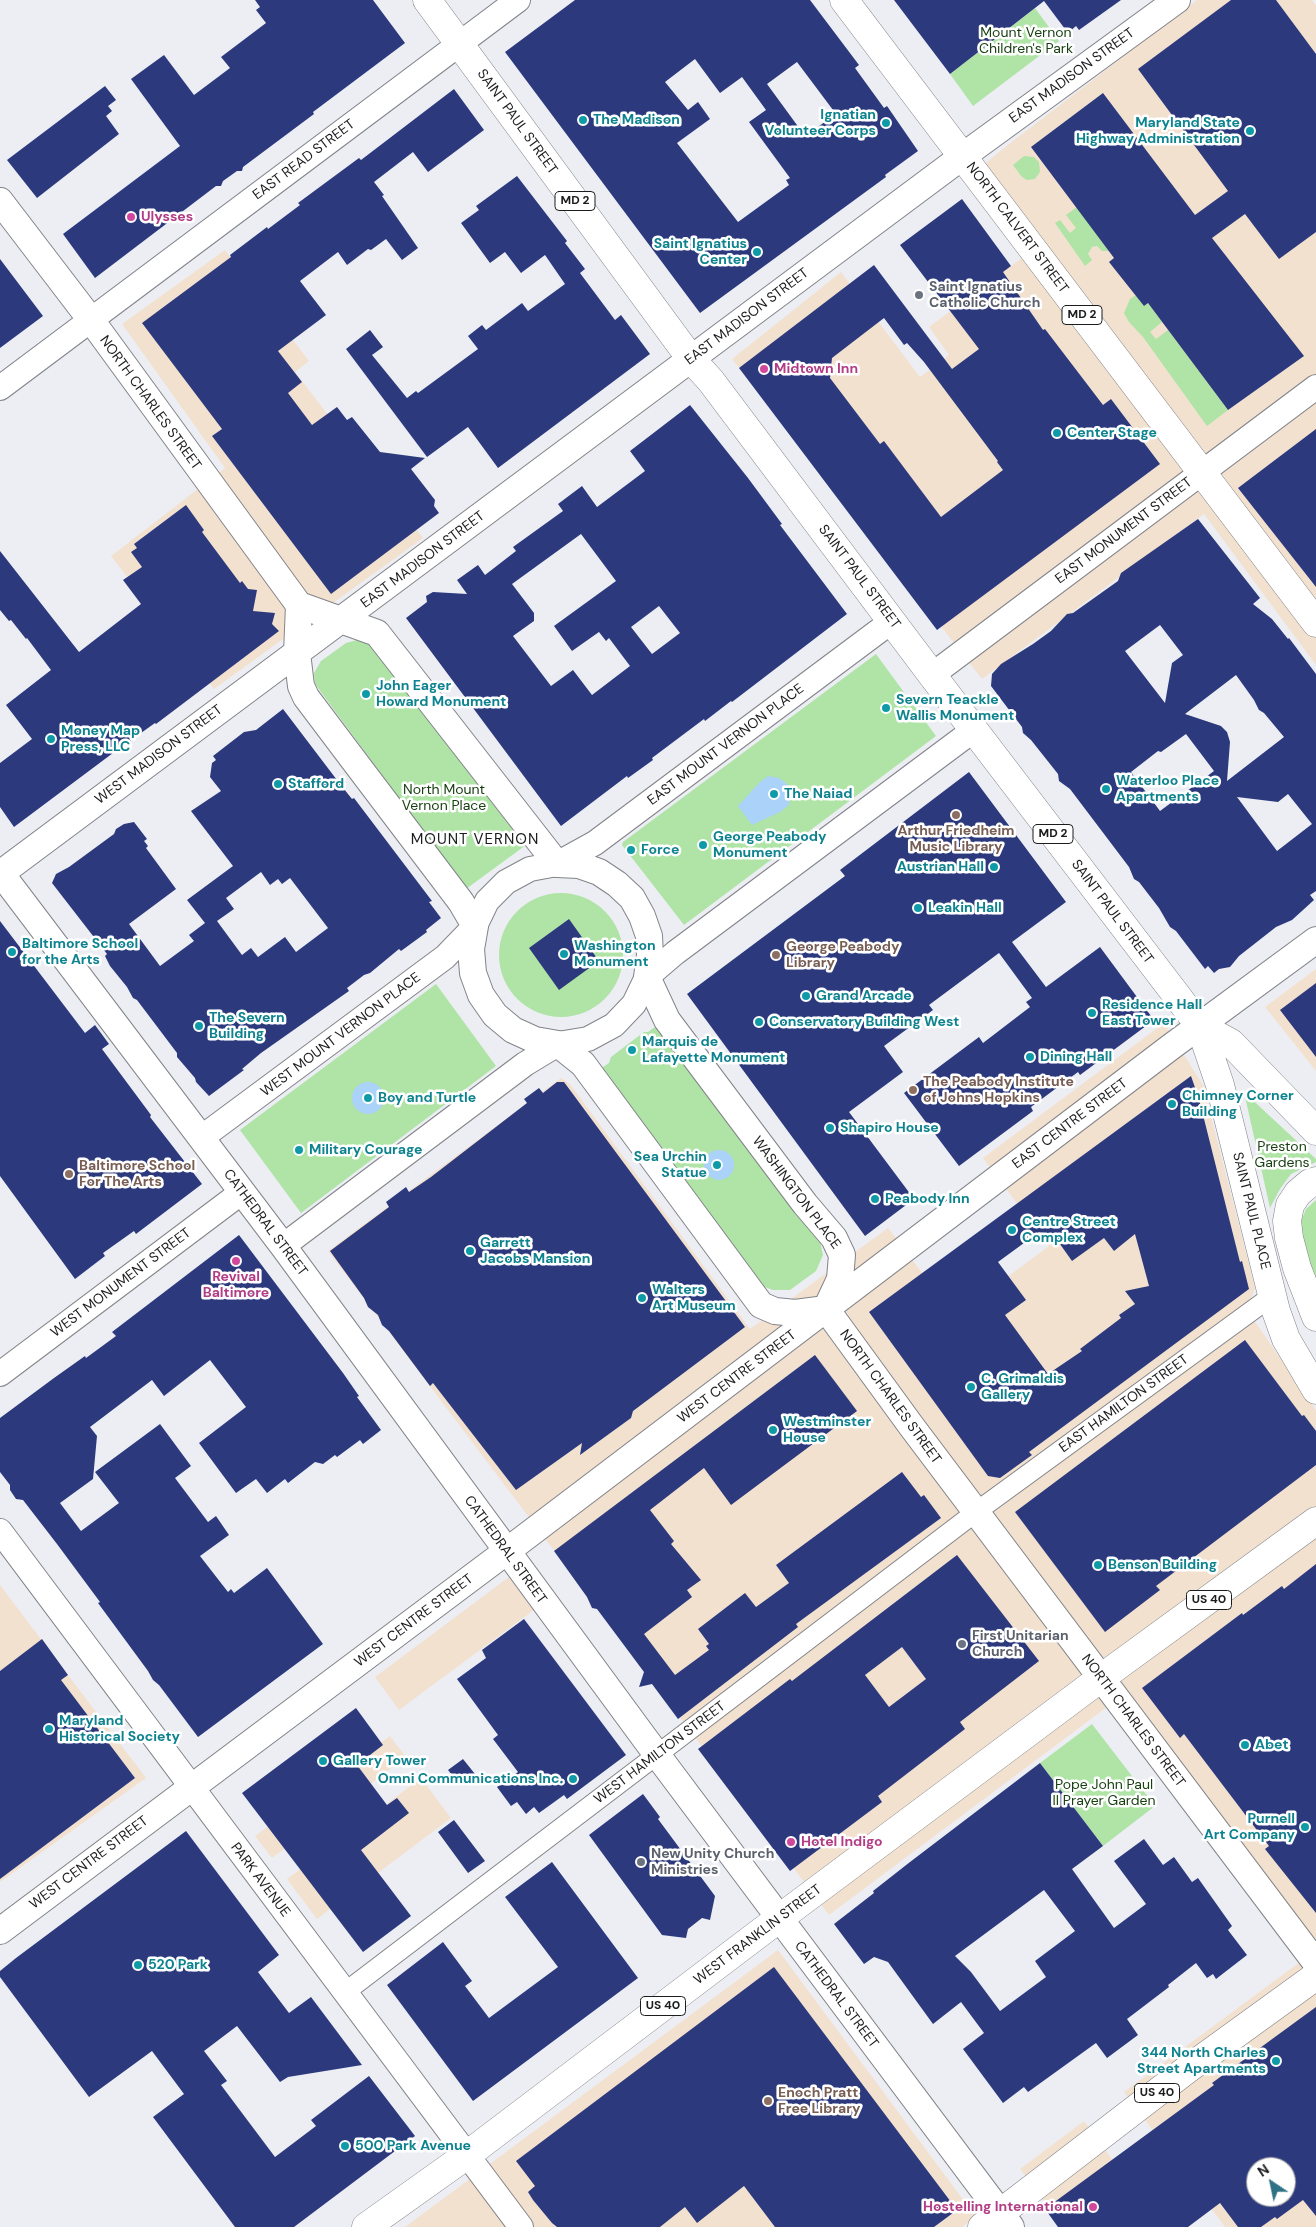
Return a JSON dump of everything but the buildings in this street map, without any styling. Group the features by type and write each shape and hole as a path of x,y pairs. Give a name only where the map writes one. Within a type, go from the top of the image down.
{"main road":[{"name":"SAINT PAUL STREET","path":"427,0 691,359 711,381 1132,939 1200,1026 1230,1043 1316,1130"},
{"name":"NORTH CALVERT STREET","path":"844,0 1316,623"},
{"name":"EAST MADISON STREET","path":"319,637 963,156 1177,0"},
{"name":"NORTH CHARLES STREET","path":"0,201 91,320 299,605"},
{"path":"647,977 650,956 649,936 642,916 632,898 617,884 599,872 578,865 557,864 377,632 299,605 298,653 301,686 306,697 461,902 475,926 471,949 473,973 481,995 495,1015 513,1030 535,1040 558,1044 583,1064 761,1305 775,1311 795,1313 826,1309"},
{"name":"WEST MADISON STREET","path":"0,873 319,637"},
{"name":"CATHEDRAL STREET","path":"0,873 283,1246 779,1919 998,2222"},
{"name":"EAST CENTRE STREET","path":"826,1309 1316,940"},
{"name":"WASHINGTON PLACE","path":"647,977 666,1020 805,1204 834,1238 843,1260 840,1279 826,1309"},
{"name":"SAINT PAUL PLACE","path":"1200,1026 1220,1085 1272,1296 1286,1339 1316,1390"},
{"path":"1316,1181 1298,1193 1290,1205 1287,1221 1289,1238 1297,1268 1316,1317"},
{"name":"NORTH CHARLES STREET","path":"826,1309 1316,1964"},
{"name":"WEST CENTRE STREET","path":"0,1931 826,1309"},
{"name":"US 40","path":"1101,1678 1316,1522"},
{"name":"WEST FRANKLIN STREET","path":"366,2227 467,2155 1101,1678"},
{"name":"US 40","path":"998,2222 1189,2068 1316,1976"}],"street":[{"name":"EAST READ STREET","path":"0,388 518,0"},
{"name":"EAST MONUMENT STREET","path":"932,675 1316,387"},
{"name":"EAST MOUNT VERNON PLACE","path":"475,926 487,901 506,882 530,869 557,864 595,843 892,621"},
{"path":"283,1246 525,1064 558,1044 588,1039 614,1025 634,1004 647,977 675,953 975,729"},
{"name":"WEST MOUNT VERNON PLACE","path":"201,1138 445,957 475,926"},
{"name":"WEST MONUMENT STREET","path":"0,1374 242,1192"},
{"name":"EAST HAMILTON STREET","path":"976,1512 1272,1296"},
{"name":"WEST HAMILTON STREET","path":"344,1993 976,1512"},
{"name":"PARK AVENUE","path":"0,1531 190,1788 521,2227"}],"shaded area":[{"path":"1197,0 1312,0 1316,5 1316,665 1204,514 982,679 732,359 841,272 920,377 949,355 929,327 1023,257 965,180"},
{"path":"225,250 309,361 295,372 423,538 214,689 111,556 225,468 122,324"},
{"path":"1316,969 1316,1071 1265,1007"},
{"path":"1164,1023 1203,1085 1255,1288 1247,1310 1316,1410 1316,2227 1225,2227 1124,2092 1304,1959 1111,1704 829,1915 328,1251 561,1078 570,1084 750,1329 888,1228 955,1316 1049,1246 983,1158"},
{"path":"509,1577 534,1610 399,1710 375,1677"},
{"name":"Maryland Historical Society","path":"0,1585 146,1778 0,1882"},
{"path":"390,1736 406,1757 272,1858 255,1836"},
{"path":"421,1778 451,1818 317,1919 287,1879"},
{"name":"Enoch Pratt Free Library","path":"778,1950 976,2217 962,2227 405,2227"},
{"path":"1084,2121 1162,2227 1064,2227 1020,2169"}],"green space":[{"name":"Mount Vernon Children's Park","path":"1035,8 1059,41 973,106 950,74"},
{"path":"1024,156 1034,157 1039,162 1040,172 1035,179 1027,180 1022,177 1013,165"},
{"path":"1077,207 1109,251 1102,251 1097,246 1092,247 1088,254 1092,260 1085,266 1055,223 1060,220 1070,233 1076,228 1066,215"},
{"path":"1136,295 1144,306 1148,303 1162,322 1150,332 1156,339 1168,330 1228,410 1207,426 1124,313 1130,299"},
{"name":"North Mount Vernon Place","path":"361,639 368,641 423,709 526,845 466,889 315,684 314,673 321,661 346,643"},
{"path":"876,654 936,736 684,925 622,845 623,842"},
{"name":"Washington Monument","path":"561,893 585,897 605,911 619,931 623,955 619,979 605,999 585,1013 561,1017 537,1013 517,999 503,979 499,955 503,931 517,911 537,897"},
{"path":"436,984 496,1066 301,1213 240,1130"},
{"path":"659,1024 820,1241 823,1255 816,1271 790,1290 773,1290 762,1286 600,1069 609,1063 611,1057 644,1032 648,1032"},
{"name":"Preston Gardens","path":"1244,1092 1316,1159 1316,1162 1291,1174 1270,1208"},
{"name":"Preston Gardens","path":"1316,1200 1316,1287 1301,1233 1301,1221 1306,1209"},
{"name":"Pope John Paul II Prayer Garden","path":"1092,1724 1155,1806 1103,1846 1040,1763"}],"water":[{"path":"768,776 779,778 787,784 791,794 789,805 780,812 752,825 738,806"},
{"path":"368,1082 374,1083 379,1087 383,1092 383,1104 379,1109 374,1113 368,1114 362,1113 357,1109 353,1104 352,1098 353,1092 357,1087 362,1083"},
{"path":"719,1150 725,1151 733,1159 733,1171 725,1179 719,1180 713,1179 705,1171 704,1165 705,1159 713,1151"}],"place":[{"name":"The Madison","path":"583,120"},
{"name":"Ignatian Volunteer Corps","path":"886,123"},
{"name":"Maryland State Highway Administration","path":"1250,131"},
{"name":"Ulysses","path":"131,217"},
{"name":"Saint Ignatius Center","path":"757,252"},
{"name":"Saint Ignatius Catholic Church","path":"919,295"},
{"name":"Midtown Inn","path":"764,369"},
{"name":"Center Stage","path":"1057,433"},
{"name":"John Eager Howard Monument","path":"366,694"},
{"name":"Severn Teackle Wallis Monument","path":"886,708"},
{"name":"Money Map Press, LLC","path":"51,739"},
{"name":"Stafford","path":"278,784"},
{"name":"Waterloo Place Apartments","path":"1106,789"},
{"name":"The Naiad","path":"774,794"},
{"name":"Arthur Friedheim Music Library","path":"956,815"},
{"name":"George Peabody Monument","path":"703,845"},
{"name":"Force","path":"631,850"},
{"name":"Austrian Hall","path":"994,867"},
{"name":"Leakin Hall","path":"918,908"},
{"name":"Baltimore School for the Arts","path":"12,952"},
{"name":"Washington Monument","path":"564,954"},
{"name":"George Peabody Library","path":"776,955"},
{"name":"Grand Arcade","path":"806,996"},
{"name":"Residence Hall East Tower","path":"1092,1013"},
{"name":"Conservatory Building West","path":"759,1022"},
{"name":"The Severn Building","path":"199,1026"},
{"name":"Marquis de Lafayette Monument","path":"632,1050"},
{"name":"Dining Hall","path":"1030,1057"},
{"name":"The Peabody Institute of Johns Hopkins","path":"913,1090"},
{"name":"Boy and Turtle","path":"368,1098"},
{"name":"Chimney Corner Building","path":"1172,1104"},
{"name":"Shapiro House","path":"830,1128"},
{"name":"Military Courage","path":"299,1150"},
{"name":"Sea Urchin Statue","path":"717,1165"},
{"name":"Baltimore School For The Arts","path":"69,1174"},
{"name":"Peabody Inn","path":"875,1199"},
{"name":"Centre Street Complex","path":"1012,1230"},
{"name":"Garrett Jacobs Mansion","path":"470,1251"},
{"name":"Revival Baltimore","path":"236,1261"},
{"name":"Walters Art Museum","path":"642,1298"},
{"name":"C. Grimaldis Gallery","path":"971,1387"},
{"name":"Westminster House","path":"773,1430"},
{"name":"Benson Building","path":"1098,1565"},
{"name":"First Unitarian Church","path":"962,1644"},
{"name":"Maryland Historical Society","path":"49,1729"},
{"name":"Abet","path":"1245,1745"},
{"name":"Gallery Tower","path":"323,1761"},
{"name":"Omni Communications Inc.","path":"573,1779"},
{"name":"Purnell Art Company","path":"1305,1827"},
{"name":"Hotel Indigo","path":"791,1842"},
{"name":"New Unity Church Ministries","path":"641,1862"},
{"name":"520 Park","path":"138,1965"},
{"name":"344 North Charles Street Apartments","path":"1276,2061"},
{"name":"Enoch Pratt Free Library","path":"768,2101"},
{"name":"500 Park Avenue","path":"345,2146"},
{"name":"Hostelling International","path":"1093,2207"}],"district":[{"name":"MOUNT VERNON","path":"475,840"}]}
